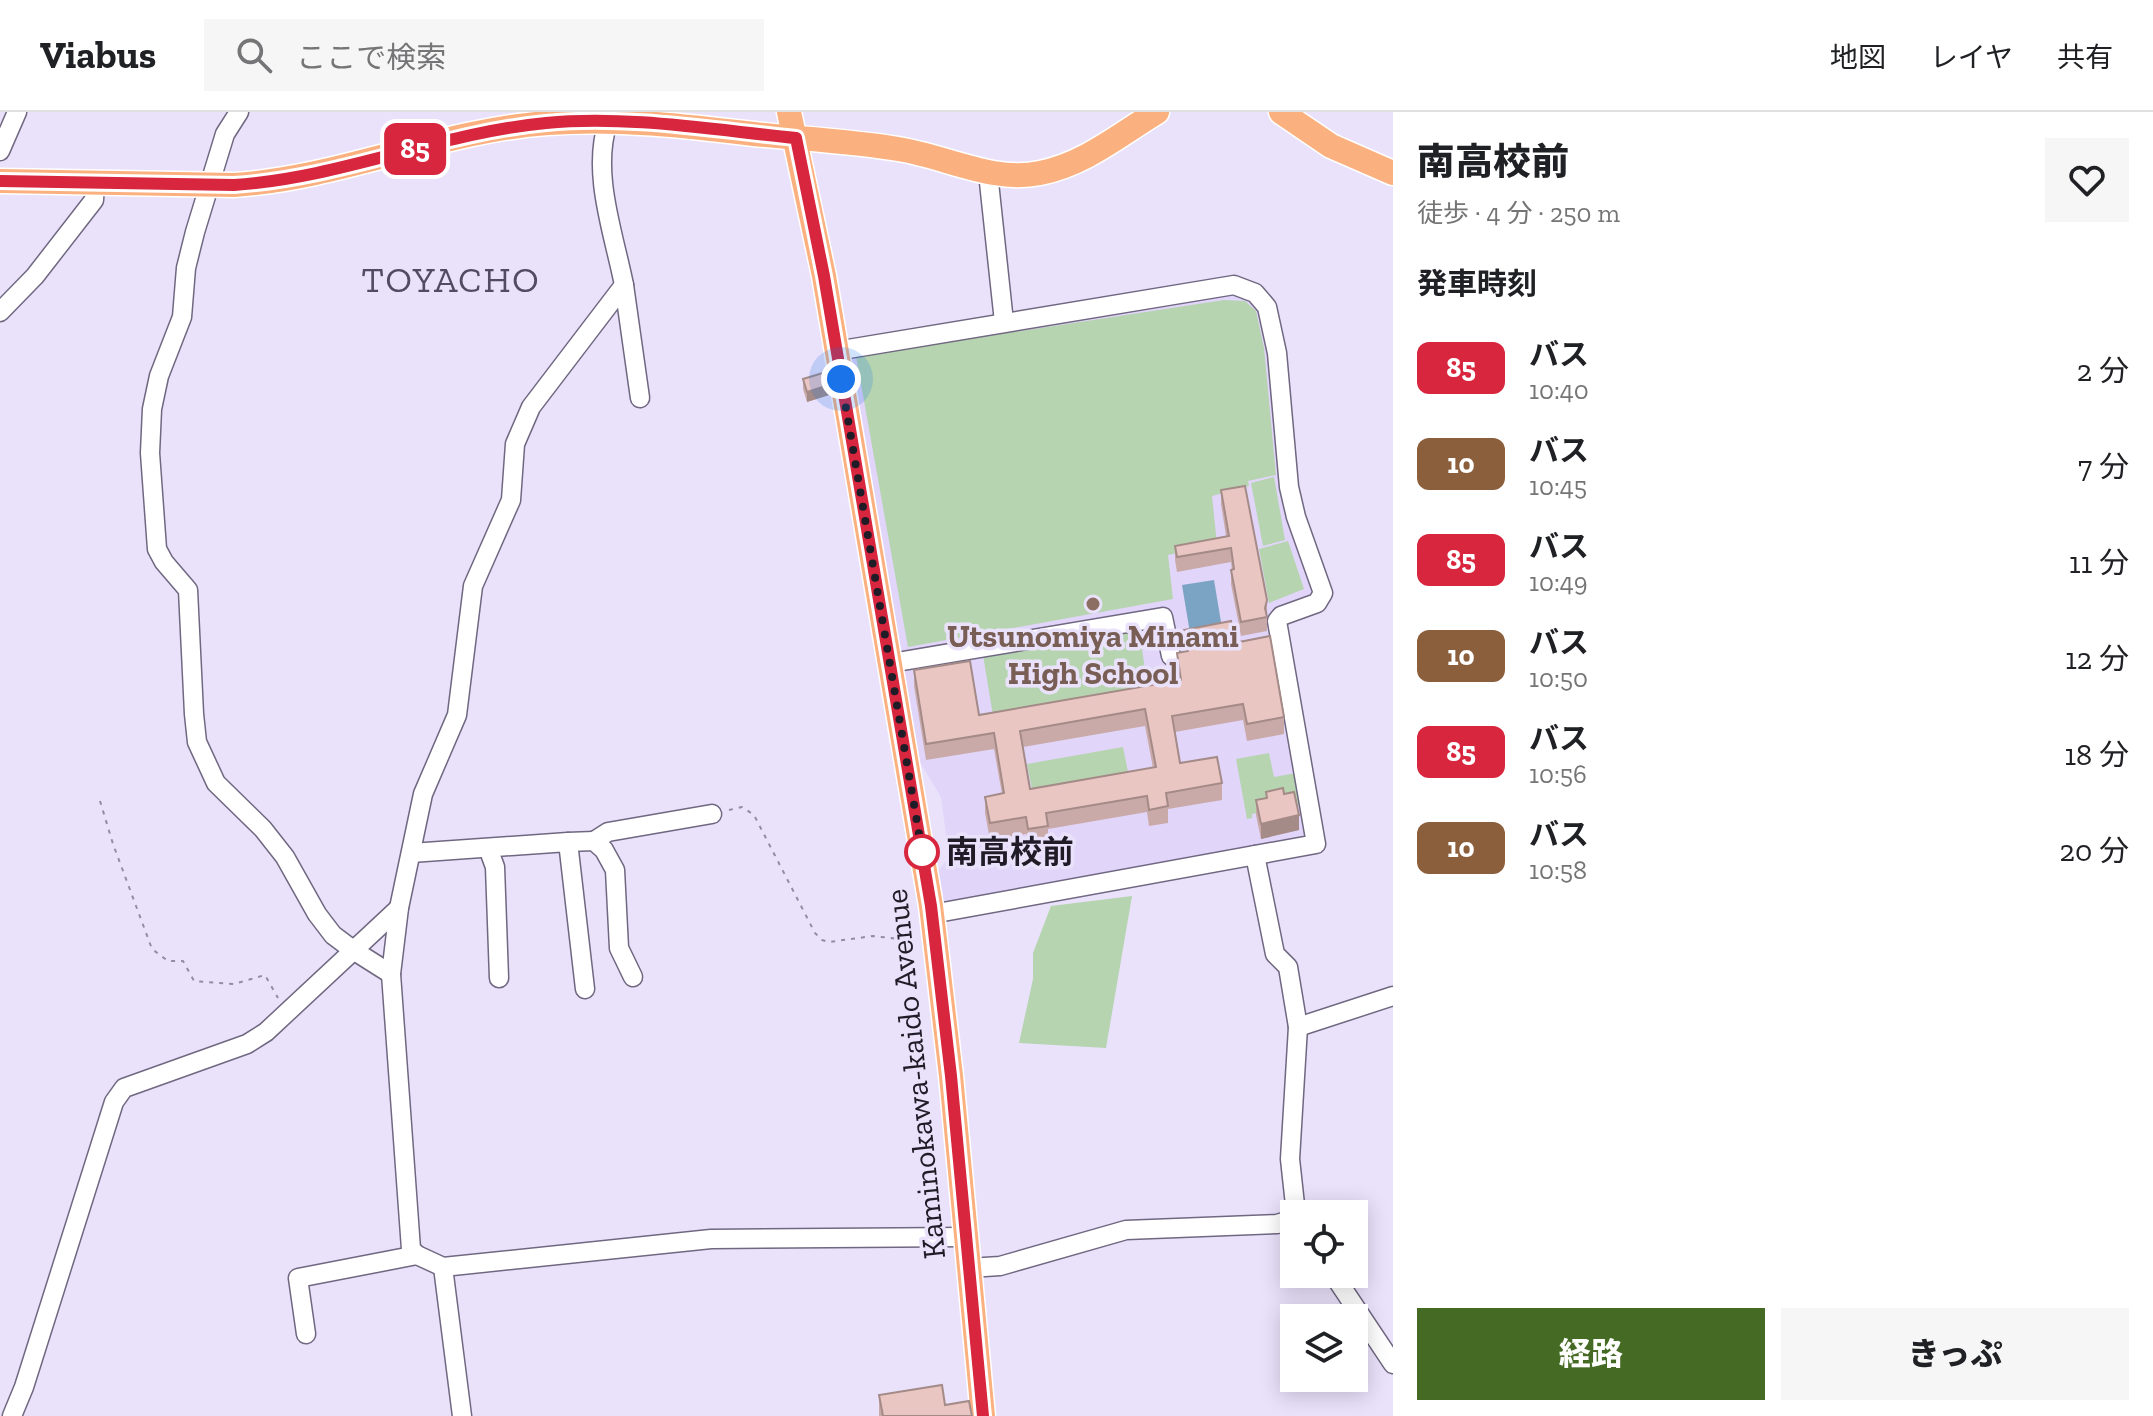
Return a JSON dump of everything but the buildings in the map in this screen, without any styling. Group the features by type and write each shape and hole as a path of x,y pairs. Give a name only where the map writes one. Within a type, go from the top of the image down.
{"main road":[{"name":"Kaminokawa-kaido Avenue","path":"789,112 824,276 936,940 983,1416"},
{"path":"0,181 260,183 292,179 507,128 546,123 608,122 648,123 898,149 949,160 988,173 1013,175 1057,168 1098,150 1157,112"},
{"path":"1281,112 1331,146 1393,173"}],"street":[{"path":"0,151 17,112"},
{"path":"239,112 225,134 199,220 186,268 182,317 159,376 152,409 150,453 157,549 188,590 197,742 216,783 263,829 285,857 317,914 333,935 391,974"},
{"path":"608,122 602,144 601,174 624,285 640,398"},
{"path":"988,173 1004,322"},
{"path":"0,312 35,276 94,200 95,183"},
{"path":"624,285 531,407 515,444 511,500 473,586 457,715 423,794 399,908 391,974 411,1249 443,1267 711,1239 966,1237"},
{"path":"836,351 1234,285 1255,293 1267,307 1277,353 1289,487 1296,517 1323,593 1317,603 1281,616 1277,621 1316,844 932,914"},
{"path":"891,663 1163,617 1171,656"},
{"path":"411,853 594,841 608,832 712,814"},
{"path":"594,841 604,850 615,870 619,948 633,977"},
{"path":"568,842 585,989"},
{"path":"488,848 495,867 499,978"},
{"path":"1255,855 1275,954 1288,967 1298,1027 1290,1159 1294,1200"},
{"path":"12,1416 24,1387 114,1102 124,1088 247,1044 266,1032 399,908"},
{"path":"1298,1027 1393,996"},
{"path":"969,1268 1000,1266 1126,1230 1280,1223"},
{"path":"306,1334 298,1278 417,1255"},
{"path":"443,1267 462,1416"},
{"path":"1342,1288 1393,1364"}],"path":[{"path":"100,801 152,949 168,961 183,961 194,981 234,984 265,975 287,1012"},
{"path":"712,814 742,807 754,815 815,933 822,940 829,942 873,936 913,941 936,940"}],"shaded area":[{"name":"Utsunomiya Minami High School","path":"1229,291 1252,296 1262,312 1314,595 1271,613 1310,838 944,906 938,871 949,857 941,797 919,761 849,353"}],"green space":[{"path":"1224,300 1245,301 1256,311 1264,348 1276,475 1248,481 1249,486 1212,496 1217,544 1168,555 1173,599 908,647 856,356"},
{"path":"1274,477 1285,540 1263,546 1251,483"},
{"path":"1288,541 1304,589 1269,603 1259,549"},
{"path":"1139,630 1145,669 1162,667 1167,694 994,722 983,655"},
{"path":"1123,747 1130,782 1034,799 1027,764"},
{"path":"1269,753 1274,777 1296,773 1302,805 1252,814 1252,818 1247,819 1236,759"},
{"path":"1132,896 1106,1048 1019,1043 1033,979 1033,953 1051,906"}],"water":[{"path":"1214,580 1222,628 1190,633 1182,585"}],"bus line":[{"name":"85","path":"0,181 260,183 333,170 507,128 581,121 648,123 796,138 824,276 936,940 983,1416"}],"place":[{"name":"Utsunomiya Minami High School","path":"1093,604"},
{"name":"南高校前","path":"922,852"}],"district":[{"name":"TOYACHO","path":"451,279"}],"route":[{"path":"841,379 923,857 922,852"}]}
